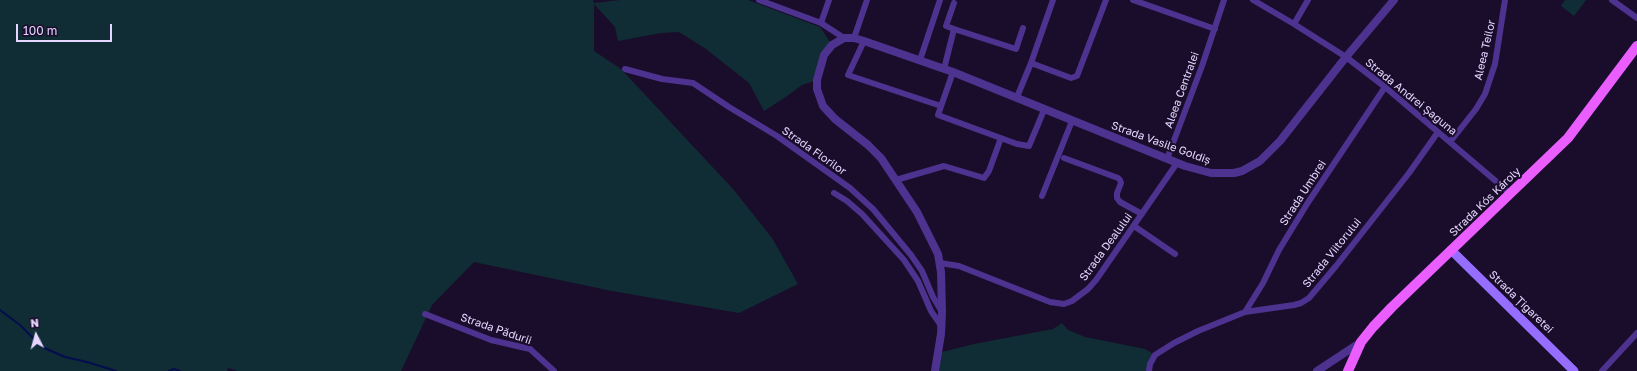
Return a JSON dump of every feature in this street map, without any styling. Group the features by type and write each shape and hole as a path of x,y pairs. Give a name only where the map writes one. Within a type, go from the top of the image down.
{"main road":[{"name":"Strada Kós Károly","path":"1348,371 1361,342 1392,307 1568,138 1637,46"},
{"name":"Strada Țigaretei","path":"1451,250 1574,371"}],"street":[{"path":"759,0 821,23 844,38 832,45 824,55 817,80 817,89 820,100 835,119 873,149 896,180 925,226 933,243 940,263 942,312 942,327 935,371"},
{"path":"821,23 830,0"},
{"path":"854,38 867,0"},
{"path":"920,60 940,0"},
{"path":"1017,97 1031,63 1053,0"},
{"path":"1031,63 1070,78 1077,76 1106,0"},
{"path":"1133,0 1215,29"},
{"name":"Aleea Centralei","path":"1167,159 1215,29 1224,0"},
{"name":"Strada Andrei Șaguna","path":"1253,0 1346,57 1385,87 1511,194"},
{"path":"1294,24 1308,0"},
{"name":"Strada Vasile Goldiș","path":"844,38 854,38 944,68 1177,163 1204,172 1234,174 1252,166 1265,157 1280,141 1346,57 1394,0"},
{"name":"Aleea Teilor","path":"1450,142 1476,109 1485,94 1494,64 1506,0"},
{"path":"1612,0 1637,18"},
{"path":"954,3 946,26 954,29 1016,49 1023,28"},
{"path":"944,68 954,29"},
{"path":"864,41 848,74 941,106"},
{"name":"Strada Florilor","path":"625,69 662,79 693,83 728,107 777,136 850,188 873,209 911,255 922,271 933,297 942,312"},
{"path":"953,72 938,115 1001,138 1029,146 1044,110"},
{"name":"Strada Umbrei","path":"1245,312 1263,283 1279,250 1307,204 1385,87"},
{"path":"1042,196 1072,121"},
{"name":"Strada Viitorului","path":"1149,371 1150,364 1155,355 1174,343 1203,329 1245,312 1294,305 1309,298 1404,179 1438,132"},
{"path":"896,180 944,166 984,178 989,171 1001,138"},
{"path":"1064,158 1118,178 1120,180 1117,198 1120,202 1142,214"},
{"name":"Strada Dealului","path":"940,263 960,266 1050,302 1064,304 1079,297 1096,280 1177,163"},
{"name":"Strada Florilor","path":"834,192 862,214 904,260 918,281 931,311 942,327"},
{"path":"1134,226 1175,254"},
{"name":"Strada Pădurii","path":"425,314 491,340 530,350 554,371"},
{"path":"1602,371 1637,333"},
{"path":"1317,371 1361,342"}],"shaded area":[{"path":"0,0 593,0 594,3 620,0 748,0 820,27 832,45 817,80 802,85 764,111 749,83 706,49 679,32 661,33 618,41 615,27 594,4 594,51 621,69 733,189 772,238 798,284 739,313 612,291 474,262 432,305 401,371 238,371 228,368 227,371 0,371"},
{"path":"1565,0 1586,0 1574,16 1561,6"},
{"path":"1062,323 1068,330 1085,337 1145,349 1155,355 1149,371 935,371 938,353 974,344 1053,329"}],"waterway":[{"path":"0,310 20,325 42,347 65,357 116,371"},
{"path":"169,371 174,369 180,371"}]}
